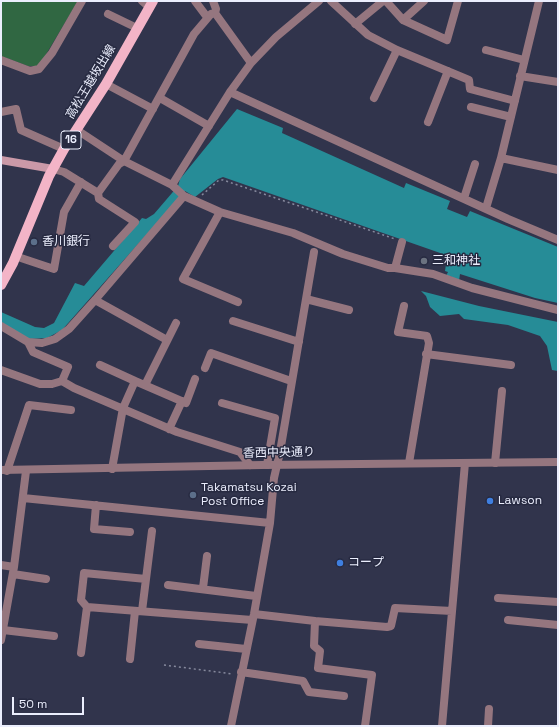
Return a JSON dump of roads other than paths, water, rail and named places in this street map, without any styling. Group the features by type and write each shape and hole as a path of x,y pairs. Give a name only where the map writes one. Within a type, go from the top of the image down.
{"main road":[{"name":"高松王越坂出線","path":"1,285 53,168 106,84 151,3"},
{"path":"1,160 53,168"}],"street":[{"path":"1,60 30,71 40,70 52,53 82,1"},
{"path":"195,1 208,17"},
{"path":"213,1 216,9 215,13 251,63"},
{"path":"173,187 230,92 251,63 276,37 319,1"},
{"path":"331,1 368,35 397,50 469,80 470,89 515,101"},
{"path":"355,24 385,1 403,20 447,40 458,1"},
{"path":"403,20 424,1"},
{"path":"486,208 501,158 539,1"},
{"path":"113,246 135,222 99,199 98,193 119,164 124,161 194,34 208,17 215,13"},
{"path":"108,14 137,28"},
{"path":"374,98 397,50"},
{"path":"486,50 524,60"},
{"path":"428,122 448,71"},
{"path":"520,76 558,82"},
{"path":"106,84 153,109"},
{"path":"230,92 508,219 558,240"},
{"path":"160,98 209,126"},
{"path":"471,107 511,117"},
{"path":"1,112 16,109 21,130 64,149"},
{"path":"77,130 124,161 173,187 184,196 220,212 293,232 343,254 388,268 433,274 472,288 558,310"},
{"path":"501,158 558,170"},
{"path":"464,198 475,164"},
{"path":"53,168 64,172 98,193"},
{"path":"15,256 54,269 64,212 81,182"},
{"path":"1,326 28,342 42,343 55,339 69,329 184,196"},
{"path":"220,212 183,279 238,302"},
{"path":"395,268 402,242"},
{"path":"233,726 241,674 270,523 274,478 314,252"},
{"path":"95,300 167,340"},
{"path":"306,300 349,310"},
{"path":"404,306 398,332 428,336 429,342 409,463"},
{"path":"233,321 299,342"},
{"path":"145,385 176,323"},
{"path":"28,342 33,352 68,367 62,381"},
{"path":"205,368 211,353 291,381"},
{"path":"426,354 511,365"},
{"path":"100,366 186,403 195,379"},
{"path":"1,370 40,384 52,384 62,381 74,388 169,429 240,452 250,465"},
{"path":"112,468 123,408 135,381"},
{"path":"495,463 502,391"},
{"path":"169,429 182,401"},
{"path":"222,403 275,418 267,465"},
{"path":"4,470 29,405 71,410"},
{"name":"香西中央通り","path":"4,470 26,471 250,465 558,462"},
{"path":"442,726 465,463"},
{"path":"1,640 13,571 26,471"},
{"path":"23,498 270,523"},
{"path":"96,505 94,529 130,532"},
{"path":"130,658 146,579 152,531"},
{"path":"203,588 207,556"},
{"path":"1,565 13,571 46,579"},
{"path":"146,579 84,573 81,600 87,607 388,627 391,626 395,608 452,611"},
{"path":"168,585 203,588 256,596"},
{"path":"498,598 558,602"},
{"path":"81,653 87,607"},
{"path":"508,620 558,625"},
{"path":"315,621 314,646 320,651 318,668 372,675 365,726"},
{"path":"3,625 54,636"},
{"path":"198,644 246,649"},
{"path":"241,674 304,681 309,692 344,696"},
{"path":"488,709 488,726"}],"place":[{"name":"香川銀行","path":"34,242"},
{"name":"三和神社","path":"424,261"},
{"name":"Takamatsu Kozai Post Office","path":"193,495"},
{"name":"Lawson","path":"490,501"},
{"name":"コープ","path":"340,563"}]}
